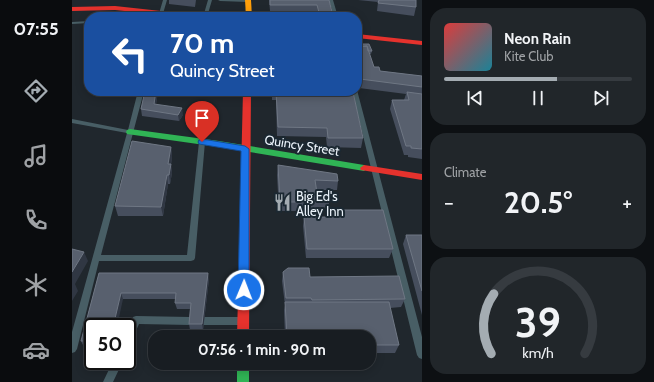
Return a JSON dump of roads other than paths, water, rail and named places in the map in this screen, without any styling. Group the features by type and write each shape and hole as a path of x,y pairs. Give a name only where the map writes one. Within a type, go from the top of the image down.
{"street":[{"path":"248,0 249,12"},
{"path":"72,9 115,8 141,12"},
{"path":"362,37 422,43"},
{"path":"243,330 247,96"},
{"name":"Quincy Street","path":"130,132 422,177"},
{"path":"243,370 243,382"}],"lane":[{"path":"162,12 165,0"},
{"path":"206,12 210,0"},
{"path":"220,0 248,0"},
{"path":"331,0 335,12"},
{"path":"72,23 84,22"},
{"path":"72,350 140,96"},
{"path":"356,96 422,355"},
{"path":"72,121 130,132"},
{"path":"96,258 191,258 202,142"},
{"path":"136,320 190,321"},
{"path":"203,321 244,322"},
{"path":"108,382 114,370"}],"place":[{"name":"Big Ed's Alley Inn","path":"283,203"}]}
